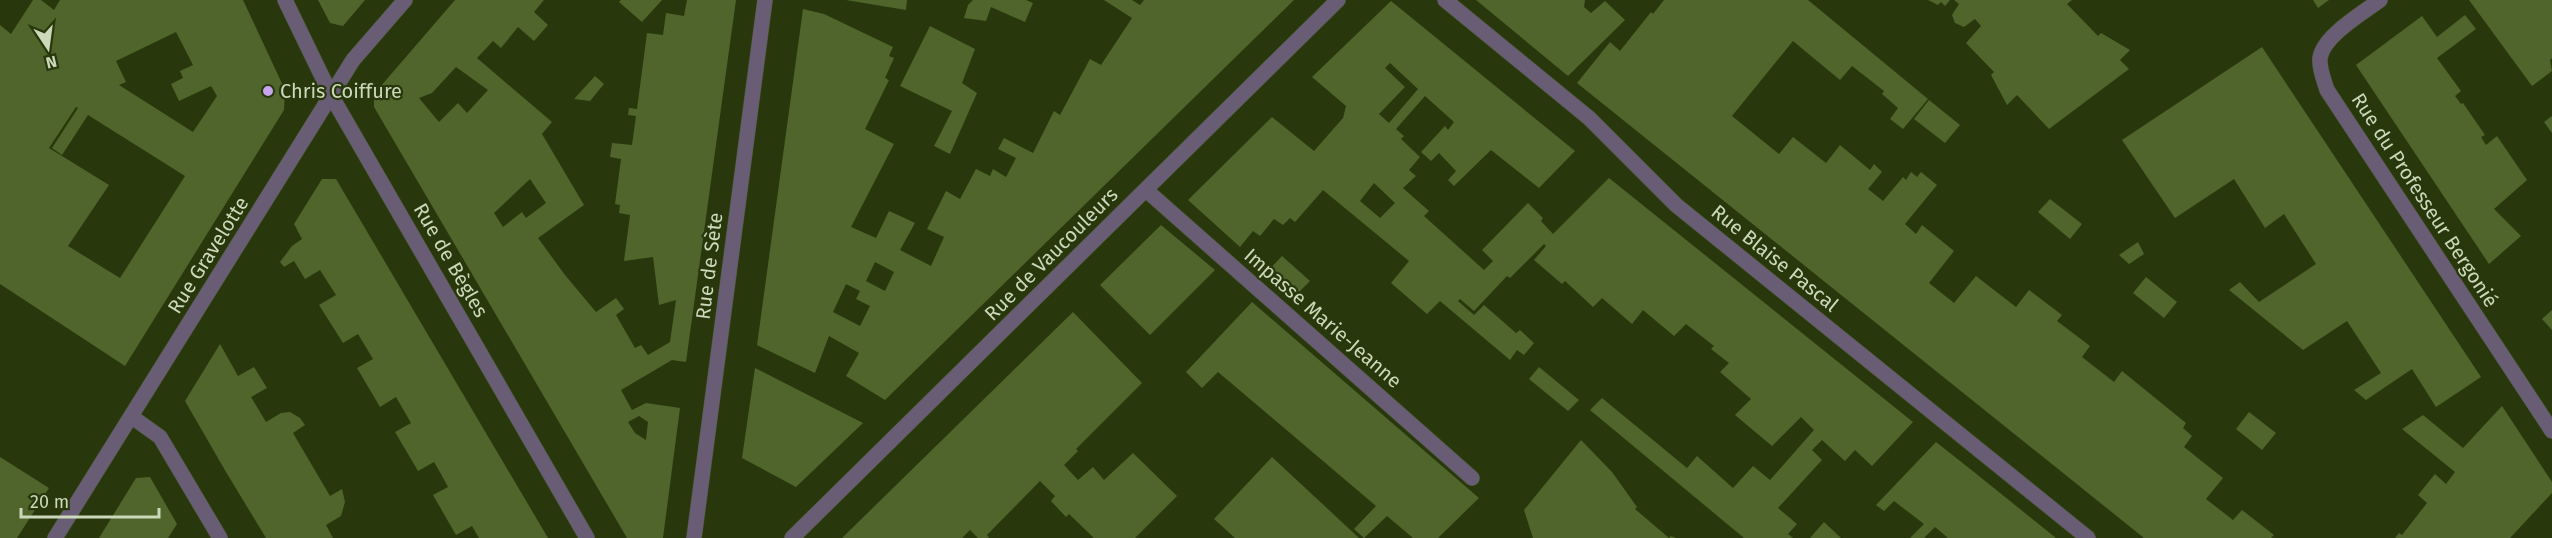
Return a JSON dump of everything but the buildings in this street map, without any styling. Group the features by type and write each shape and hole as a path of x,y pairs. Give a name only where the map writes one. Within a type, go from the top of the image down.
{"street":[{"name":"Rue de Bègles","path":"285,0 332,97 587,538"},
{"name":"Rue Gravelotte","path":"55,538 353,60 405,0"},
{"name":"Rue de Sète","path":"694,538 765,0"},
{"name":"Rue de Vaucouleurs","path":"792,538 1338,0"},
{"name":"Rue Blaise Pascal","path":"1444,0 1589,118 1676,205 2088,538"},
{"name":"Rue du Professeur Bergonié","path":"2380,0 2327,42 2320,56 2321,71 2327,90 2552,431"},
{"name":"Impasse Marie-Jeanne","path":"1146,190 1472,478"},
{"path":"132,417 160,437 220,538"}],"place":[{"name":"Chris Coiffure","path":"268,91"}]}
